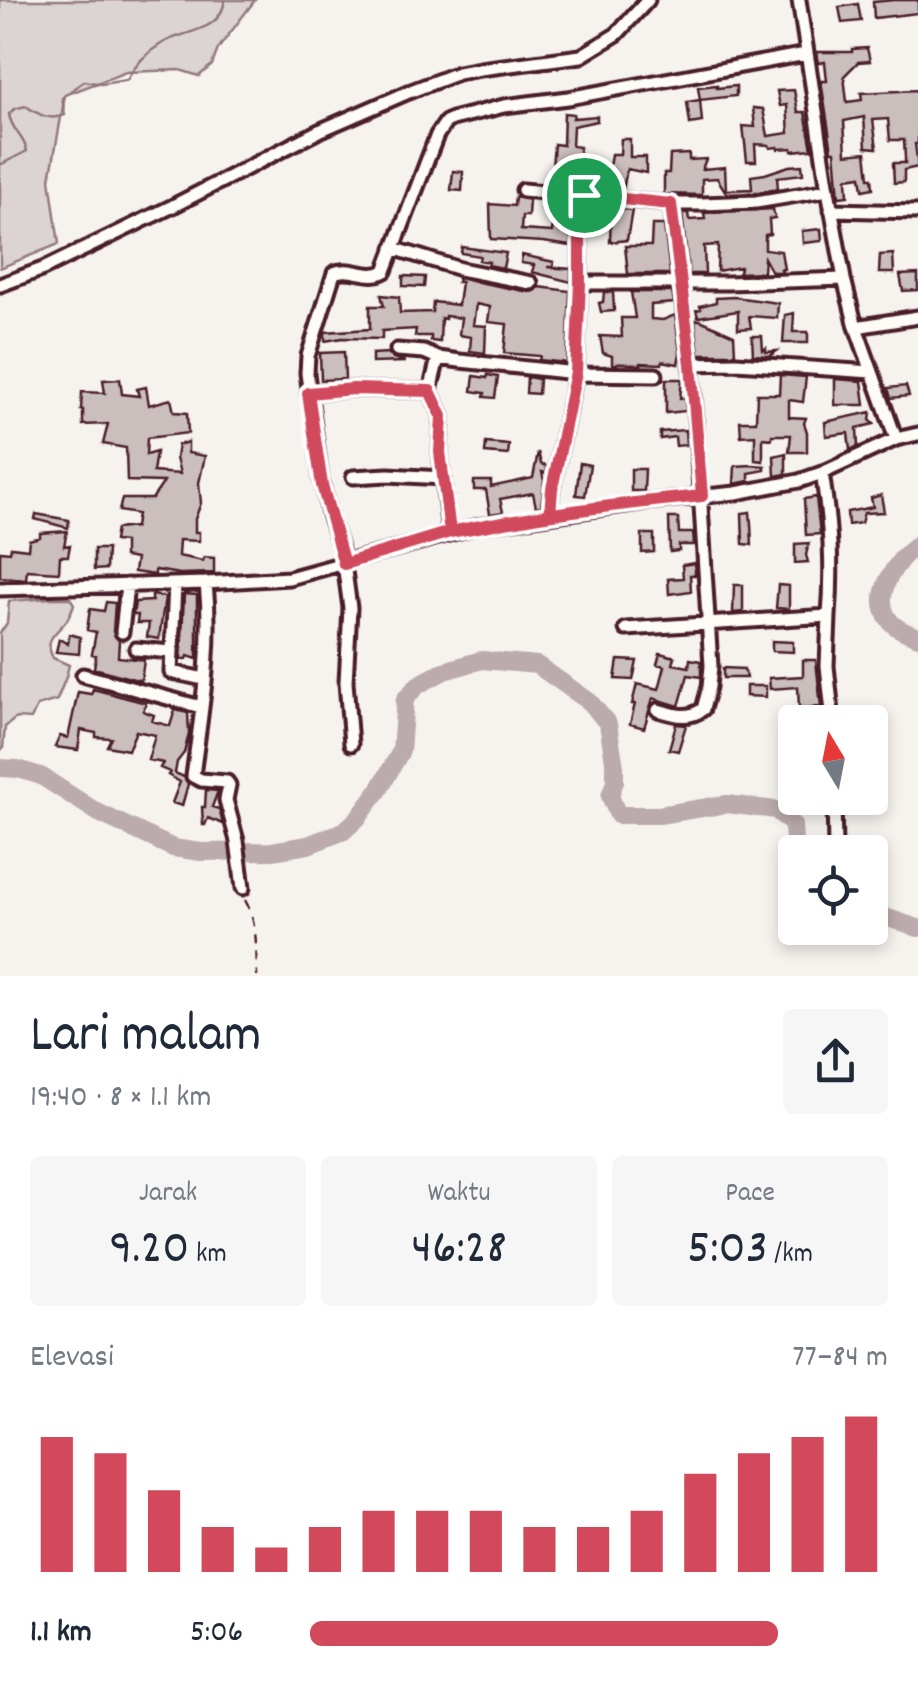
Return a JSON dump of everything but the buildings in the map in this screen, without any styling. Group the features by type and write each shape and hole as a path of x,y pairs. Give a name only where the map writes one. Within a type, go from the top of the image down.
{"street":[{"path":"0,285 43,269 319,131 410,91 469,71 582,56 616,34 648,0"},
{"path":"799,0 844,279 856,327 896,439"},
{"path":"351,744 346,682 350,608 344,564 322,485 308,393 308,356 334,273 385,272 437,135 452,118 806,54"},
{"path":"523,190 671,204 756,202 828,190"},
{"path":"550,514 575,374 584,195"},
{"path":"658,710 681,716 703,708 712,666 691,364 671,204"},
{"path":"831,210 918,212"},
{"path":"394,248 460,269 531,283"},
{"path":"580,283 844,279"},
{"path":"856,327 918,317"},
{"path":"397,350 575,374 656,375"},
{"path":"438,358 430,391 442,416 440,452 450,532"},
{"path":"691,364 748,363 872,372"},
{"path":"308,393 366,388 430,391"},
{"path":"0,590 289,578 450,532 550,514 769,488 822,473 896,439 918,434"},
{"path":"822,473 831,527 826,666 830,705"},
{"path":"353,477 443,478"},
{"path":"175,584 171,672 204,679"},
{"path":"206,584 209,632 192,776 230,786 226,800 237,841 243,888"},
{"path":"122,632 127,585"},
{"path":"626,630 829,616"},
{"path":"136,649 172,652"},
{"path":"83,675 201,707"}],"path":[{"path":"243,888 255,928 256,976"}],"shaded area":[{"path":"0,0 255,0 218,49 212,65 199,76 180,70 126,72 65,95 50,179 59,244 0,268"},
{"path":"70,598 74,604 49,646 53,658 69,665 66,677 57,700 37,706 31,719 16,718 5,727 0,751 0,633 7,623 9,601"}],"waterway":[{"path":"0,165 27,151 10,120 14,109 26,106 45,116 65,115 62,98 84,81 101,84 127,80 141,60 156,48 209,25 222,11 225,0"},
{"path":"918,544 895,568 883,600 893,624 918,637"},
{"path":"0,768 41,776 97,812 173,848 201,852 272,851 308,845 344,831 379,790 401,751 405,699 418,685 444,671 482,660 537,665 590,702 608,724 615,767 610,796 618,815 659,815 727,804 776,810 793,825 794,835"},
{"path":"888,918 918,928"}],"route":[{"path":"584,195 576,372 550,514 450,532 344,564 322,485 308,393 378,388 430,391 442,416 440,452 450,532 478,526 550,514 702,496 671,204 584,195"}]}
